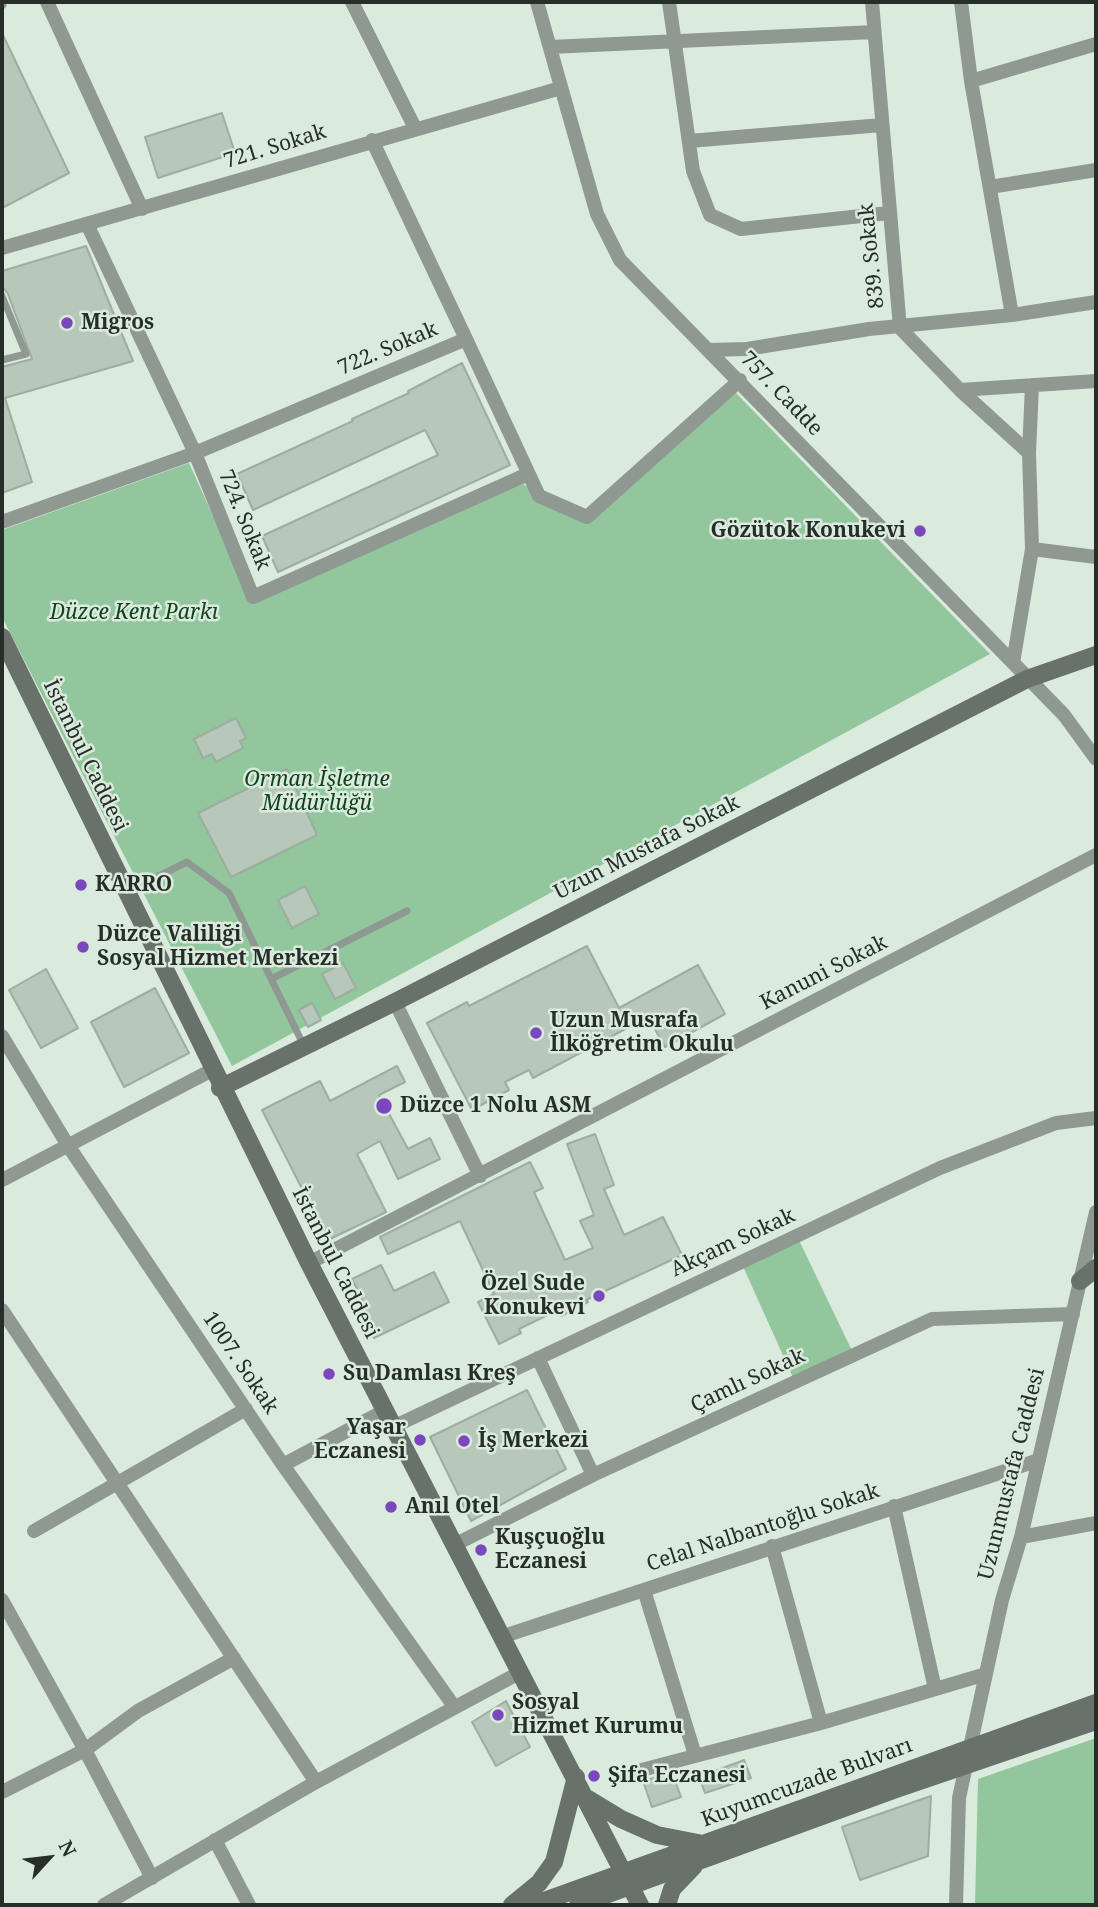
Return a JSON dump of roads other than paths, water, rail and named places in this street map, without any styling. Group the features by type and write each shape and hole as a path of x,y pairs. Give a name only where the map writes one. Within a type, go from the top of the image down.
{"main road":[{"name":"İstanbul Caddesi","path":"2,636 220,1088 640,1905"},
{"name":"Uzun Mustafa Sokak","path":"220,1088 394,1002 1027,678 1096,655"},
{"path":"1080,1281 1096,1268"},
{"name":"Kuyumcuzade Bulvarı","path":"533,1905 627,1879 701,1853 970,1756 1096,1703"},
{"name":"Kuyumcuzade Bulvarı","path":"970,1756 1096,1721"},
{"path":"512,1905 539,1883 554,1862 576,1777"},
{"path":"587,1798 621,1819 701,1853 672,1889 667,1905"},
{"name":"Kuyumcuzade Bulvarı","path":"578,1905 627,1879"}],"street":[{"path":"47,2 142,209"},
{"path":"352,2 415,128"},
{"name":"757. Cadde","path":"537,2 597,214 620,260 1064,715 1096,759"},
{"path":"669,2 693,171 710,215 741,229 889,213"},
{"name":"839. Sokak","path":"872,2 900,328 960,390 1029,453"},
{"path":"961,2 971,81 1012,315"},
{"path":"550,47 874,32"},
{"path":"971,81 1096,44"},
{"name":"721. Sokak","path":"2,248 561,88"},
{"path":"689,141 882,125"},
{"path":"372,140 466,338"},
{"path":"990,187 1096,170"},
{"name":"724. Sokak","path":"87,224 195,453 253,597 528,474"},
{"path":"708,351 747,349 869,329 1012,315 1096,302"},
{"name":"722. Sokak","path":"2,522 195,453 466,338 539,496 587,517 740,380"},
{"path":"960,390 1096,381"},
{"path":"1013,663 1032,549 1029,453 1032,385"},
{"path":"1032,549 1096,557"},
{"name":"Kanuni Sokak","path":"309,1263 1096,855"},
{"path":"394,1002 480,1176"},
{"name":"1007. Sokak","path":"2,1036 67,1144 283,1465 453,1705"},
{"path":"2,1180 212,1070"},
{"name":"Akçam Sokak","path":"283,1465 538,1359 940,1168 1056,1123 1096,1118"},
{"name":"Uzunmustafa Caddesi","path":"956,1905 959,1798 1002,1600 1021,1537 1096,1212"},
{"path":"2,1310 316,1782"},
{"name":"Çamlı Sokak","path":"456,1544 593,1475 932,1319 1073,1314"},
{"path":"538,1359 593,1475"},
{"path":"34,1531 246,1409"},
{"name":"Celal Nalbantoğlu Sokak","path":"501,1637 1039,1460"},
{"path":"894,1506 935,1689"},
{"path":"1021,1537 1096,1523"},
{"path":"772,1546 821,1723"},
{"path":"643,1590 695,1755"},
{"path":"2,1600 152,1878"},
{"path":"2,1792 85,1750 138,1711 234,1657"},
{"path":"104,1905 453,1705 519,1672"},
{"path":"634,1772 821,1723 986,1674"},
{"path":"215,1840 248,1905"}],"lane":[{"path":"2,296 26,354 2,360"},
{"path":"159,876 187,862 229,893 304,1046"},
{"path":"271,979 407,911"}],"place":[{"name":"Migros","path":"67,323"},
{"name":"Gözütok Konukevi","path":"920,531"},
{"name":"KARRO","path":"81,885"},
{"name":"Düzce Valiliği Sosyal Hizmet Merkezi","path":"83,947"},
{"name":"Uzun Musrafa İlköğretim Okulu","path":"536,1033"},
{"name":"Düzce 1 Nolu ASM","path":"384,1106"},
{"name":"Özel Sude Konukevi","path":"599,1296"},
{"name":"Su Damlası Kreş","path":"329,1374"},
{"name":"Yaşar Eczanesi","path":"420,1440"},
{"name":"İş Merkezi","path":"464,1441"},
{"name":"Anıl Otel","path":"391,1507"},
{"name":"Kuşçuoğlu Eczanesi","path":"481,1550"},
{"name":"Sosyal Hizmet Kurumu","path":"498,1715"},
{"name":"Şifa Eczanesi","path":"594,1776"}],"park label":[{"name":"Düzce Kent Parkı","path":"134,613"},
{"name":"Orman İşletme Müdürlüğü","path":"317,792"}]}
